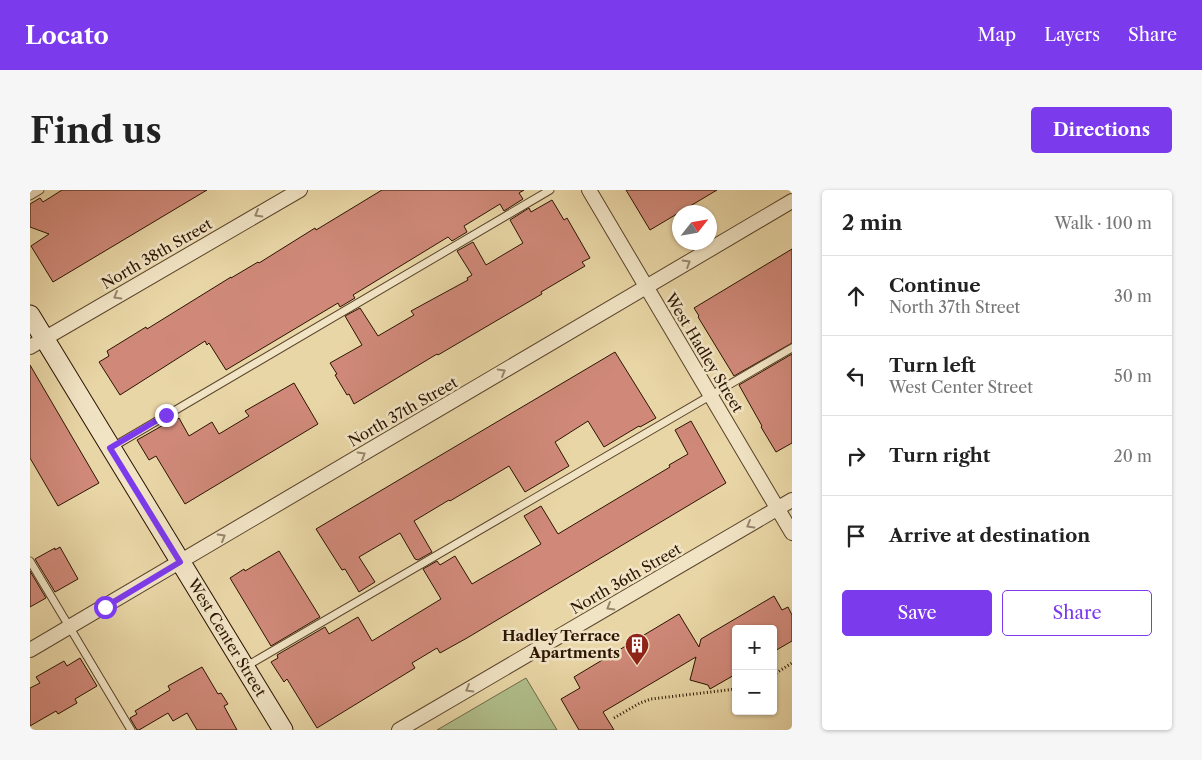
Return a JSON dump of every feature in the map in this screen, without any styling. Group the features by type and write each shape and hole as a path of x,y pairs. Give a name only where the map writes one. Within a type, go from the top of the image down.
{"street":[{"name":"North 38th Street","path":"37,343 300,190"},
{"name":"West Hadley Street","path":"589,190 792,533"},
{"name":"North 37th Street","path":"30,650 792,201"},
{"name":"West Center Street","path":"30,315 37,343 110,448 283,730"},
{"name":"North 36th Street","path":"399,730 792,500"}],"lane":[{"path":"30,196 40,190"},
{"path":"110,448 550,190"},
{"path":"245,667 792,348"},
{"path":"30,561 131,730"}],"path":[{"path":"777,673 792,664"},
{"path":"614,718 651,699 732,690"}],"green space":[{"path":"526,678 557,730 437,730"}],"building":[{"path":"62,190 207,190 53,282 31,246 49,234 30,227 30,204 40,198 43,202"},
{"path":"382,190 524,190 519,193 523,199 504,211 500,204 464,226 467,232 452,241 448,237 353,295 355,298 340,307 338,303 226,370 209,343 207,345 205,341 120,395 99,362 109,356 107,351"},
{"path":"626,190 717,190 692,205 672,205 672,217 650,230"},
{"path":"552,200 564,220 567,218 590,258 582,262 585,266 541,292 542,294 354,404 335,375 337,374 330,363 362,345 345,316 360,308 378,336 414,315 411,311 468,280 467,278 472,275 457,251 473,242 486,265 523,243 510,220 529,208 531,212"},
{"path":"792,249 792,343 734,376 694,308"},
{"path":"615,352 656,418 604,447 588,421 555,442 569,466 525,492 509,466 449,500 414,521 432,552 418,560 415,559 400,533 359,557 375,582 359,592 345,569 342,570 316,529"},
{"path":"792,354 792,443 776,452 739,385"},
{"path":"30,365 99,483 58,506 30,458"},
{"path":"294,383 318,424 185,504 156,456 149,460 137,440 179,418 189,436 212,422 219,434 249,416 245,411"},
{"path":"691,421 726,483 467,638 440,653 437,648 412,663 415,668 317,728 287,679 284,682 271,662 278,658 277,655 325,627 329,634 358,617 372,641 441,599 423,569 437,561 440,565 455,556 472,584 541,544 524,516 541,506 558,534 670,467 669,465 688,454 675,430"},
{"path":"60,547 78,579 55,592 35,559"},
{"path":"279,551 320,617 271,646 230,578"},
{"path":"30,571 46,598 30,607"},
{"name":"Hadley Terrace Apartments","path":"774,596 782,610 788,607 792,615 792,641 777,650 777,625 732,625 732,676 710,689 708,685 690,680 696,657 603,712 614,730 579,730 561,699 580,688 574,677 679,614 699,647 701,639"},
{"path":"80,658 97,686 75,699 77,703 58,714 56,711 30,726 30,688 40,683 36,677 64,661 67,666"},
{"path":"202,667 218,694 221,693 228,704 224,706 237,730 197,730 187,713 173,721 168,713 137,730 130,718 137,714 135,711 170,690 168,686"}],"place":[{"name":"Hadley Terrace Apartments","path":"637,666"}],"route":[{"path":"105,607 180,562 110,448 166,415"}]}
